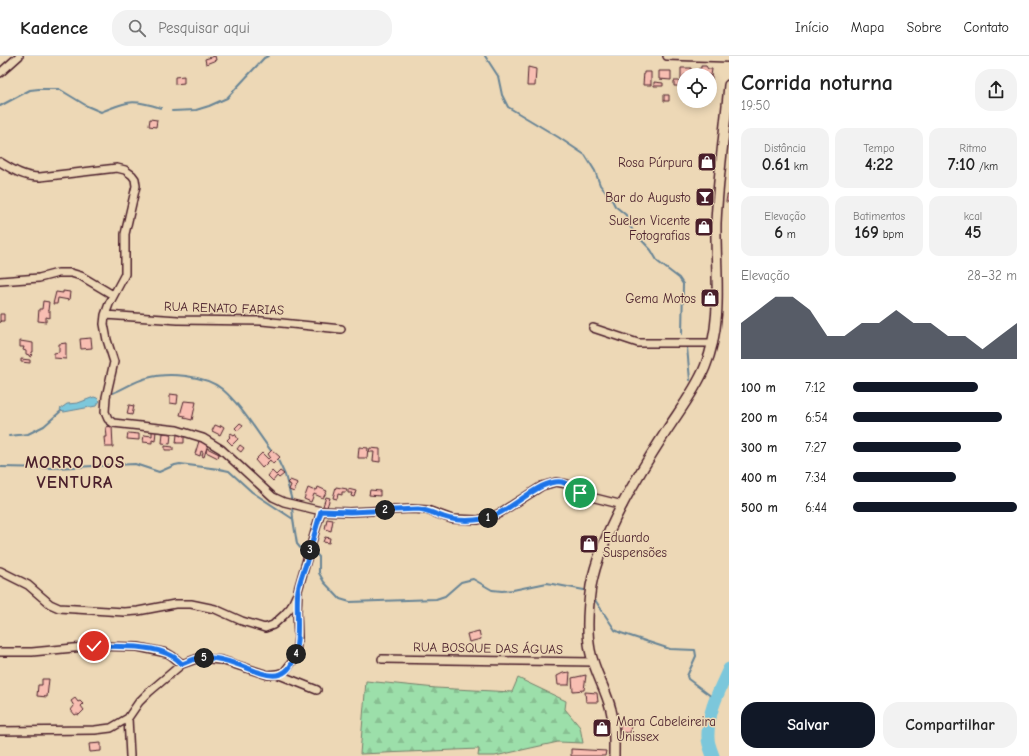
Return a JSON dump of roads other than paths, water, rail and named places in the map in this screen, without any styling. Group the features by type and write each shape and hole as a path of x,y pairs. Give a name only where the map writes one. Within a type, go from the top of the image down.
{"main road":[{"path":"614,756 614,728 611,711 591,652 588,632 588,612 591,586 600,554 623,505 653,451 699,380 713,343 717,308 716,220 729,85"}],"street":[{"path":"0,73 19,56"},
{"path":"667,56 729,58"},
{"path":"0,162 17,172 34,177 73,174 117,168 125,170 132,175 136,181 136,189 125,234 125,274 113,295 105,314 105,332 114,362 105,406 105,414 109,420 120,424 183,431 203,438 221,449 273,498 321,511 350,512 418,509 428,510 452,519 478,520 498,514 542,486 556,482 567,484 587,496 623,505"},
{"path":"0,281 39,278 58,273 71,273 81,276 113,295"},
{"name":"RUA RENATO FARIAS","path":"105,314 178,320 262,321 341,329"},
{"path":"593,328 638,343 713,343"},
{"path":"0,571 28,585 50,604 58,608 124,612 175,604 191,604 215,609 242,621 265,628 273,626 291,607 298,590 321,511"},
{"path":"277,674 287,669 295,656 298,638 298,590"},
{"path":"0,652 32,652 94,646 138,647 167,653 182,664"},
{"path":"0,731 100,730 116,726 128,718 144,697 182,664 199,658 221,660 265,674 277,674 317,690"},
{"name":"RUA BOSQUE DAS ÁGUAS","path":"382,659 594,662"},
{"path":"128,718 130,756"}],"water":[{"path":"94,397 100,401 96,406 64,412 60,409 67,404 78,403"}],"waterway":[{"path":"172,111 196,110 227,98 264,58 268,56"},
{"path":"485,56 498,76 502,95 508,107 585,155 595,171 600,185 615,206 626,215 627,221 633,231 651,250 658,262 679,278 683,284 682,334"},
{"path":"0,106 30,90 59,89 87,106 101,112 130,102 143,103 161,108"},
{"path":"687,347 690,380"},
{"path":"113,393 138,381 165,375 186,376 215,384 222,389 242,411 272,452"},
{"path":"9,436 28,434 44,426 61,411"},
{"path":"277,458 285,475 292,501"},
{"path":"0,467 54,468 135,464 159,472 180,464 229,471 252,492 293,519 297,544 302,550"},
{"path":"292,507 293,518"},
{"path":"315,553 319,557 319,573 324,582 340,599 350,602 436,599 445,596 461,582 473,579 492,590 502,591 547,583 584,590"},
{"path":"595,600 615,630 670,649 695,650 696,656 687,676 688,679 712,697 714,701"},
{"path":"713,756 708,740 709,720 714,702 729,669"}],"place":[{"name":"Rosa Púrpura","path":"707,162"},
{"name":"Bar do Augusto","path":"705,197"},
{"name":"Suelen Vicente Fotografias","path":"704,227"},
{"name":"Gema Motos","path":"710,298"},
{"name":"Eduardo Suspensões","path":"589,544"},
{"name":"Mara Cabeleireira Unissex","path":"602,728"}],"district":[{"name":"MORRO DOS VENTURA","path":"75,472"}]}
